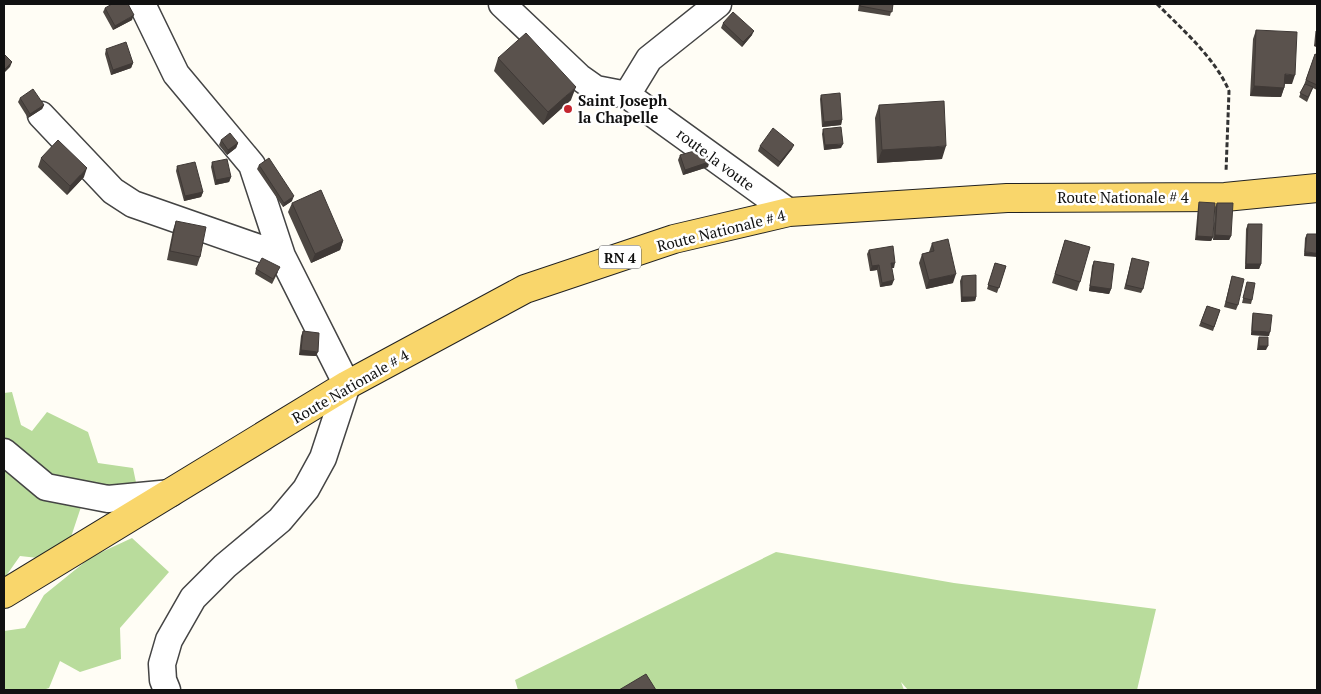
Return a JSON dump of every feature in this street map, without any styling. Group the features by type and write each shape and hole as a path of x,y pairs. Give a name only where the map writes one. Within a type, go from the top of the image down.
{"main road":[{"name":"Route Nationale # 4","path":"4,594 347,385 525,289 674,239 789,212 1007,198 1225,197 1317,188"}],"street":[{"path":"142,4 176,74 252,165 282,256 347,385 323,458 306,489 280,520 225,566 193,598 169,640 162,664 163,680 167,690"},
{"path":"502,4 579,77 596,89 627,95 649,59 718,4"},
{"name":"route la voute","path":"627,95 655,113 789,212"},
{"path":"41,115 113,191 133,204 282,256"},
{"path":"4,452 46,487 108,499 171,493"}],"path":[{"path":"1157,4 1197,46 1229,91 1225,197"}],"green space":[{"path":"12,392 21,425 32,431 47,412 88,432 98,463 133,468 138,492 82,504 70,540 38,558 20,556 6,576 4,576 4,393"},
{"path":"132,538 169,572 120,628 121,659 80,672 60,661 49,688 43,690 4,690 4,631 25,628 44,595 91,557"},
{"path":"776,552 954,583 1156,609 1137,690 908,690 901,682 904,690 518,690 515,680"}],"building":[{"path":"112,4 128,4 134,15 115,26 105,8"},
{"path":"860,4 893,4 892,12 860,6"},
{"path":"733,12 754,31 743,42 723,23"},
{"path":"1256,30 1297,32 1295,75 1285,74 1284,88 1254,86"},
{"path":"526,33 576,87 548,112 498,58"},
{"path":"126,42 133,63 113,70 106,49"},
{"path":"4,54 12,62 4,70"},
{"path":"1315,54 1317,55 1317,85 1306,80"},
{"path":"1305,84 1313,87 1308,97 1300,93"},
{"path":"33,89 44,105 30,114 20,98"},
{"path":"840,93 842,120 824,122 821,95"},
{"path":"944,101 946,146 882,150 879,105"},
{"path":"841,127 843,144 825,145 823,129"},
{"path":"773,128 794,145 780,162 760,146"},
{"path":"230,133 238,143 228,150 221,140"},
{"path":"58,140 87,168 70,186 41,158"},
{"path":"705,148 709,162 685,170 680,155"},
{"path":"269,158 294,196 284,203 259,165"},
{"path":"227,159 231,177 216,180 212,162"},
{"path":"195,162 203,192 185,196 177,166"},
{"path":"321,190 343,241 315,254 292,203"},
{"path":"1199,202 1215,203 1213,237 1197,236"},
{"path":"1217,203 1233,203 1231,236 1215,235"},
{"path":"176,221 206,227 200,257 170,251"},
{"path":"1248,224 1262,224 1261,264 1246,264"},
{"path":"1307,234 1317,234 1317,253 1305,252"},
{"path":"948,239 956,274 929,280 922,254 934,251 932,243"},
{"path":"1065,240 1090,247 1080,282 1055,274"},
{"path":"893,246 895,263 891,263 894,280 882,283 879,265 872,266 869,250"},
{"path":"262,258 280,267 273,279 256,269"},
{"path":"1132,258 1149,262 1143,289 1126,285"},
{"path":"1094,261 1114,264 1111,289 1090,286"},
{"path":"995,263 1006,266 999,288 988,285"},
{"path":"976,275 976,297 962,297 962,276"},
{"path":"1232,276 1244,279 1238,305 1226,302"},
{"path":"1247,282 1255,283 1252,300 1243,298"},
{"path":"1207,306 1220,310 1214,327 1201,322"},
{"path":"1253,313 1272,315 1270,332 1252,331"},
{"path":"303,331 319,333 318,352 301,350"},
{"path":"1259,337 1268,337 1268,346 1259,346"},
{"path":"646,674 656,690 619,690"}],"place":[{"name":"Saint Joseph la Chapelle","path":"568,109"}]}
